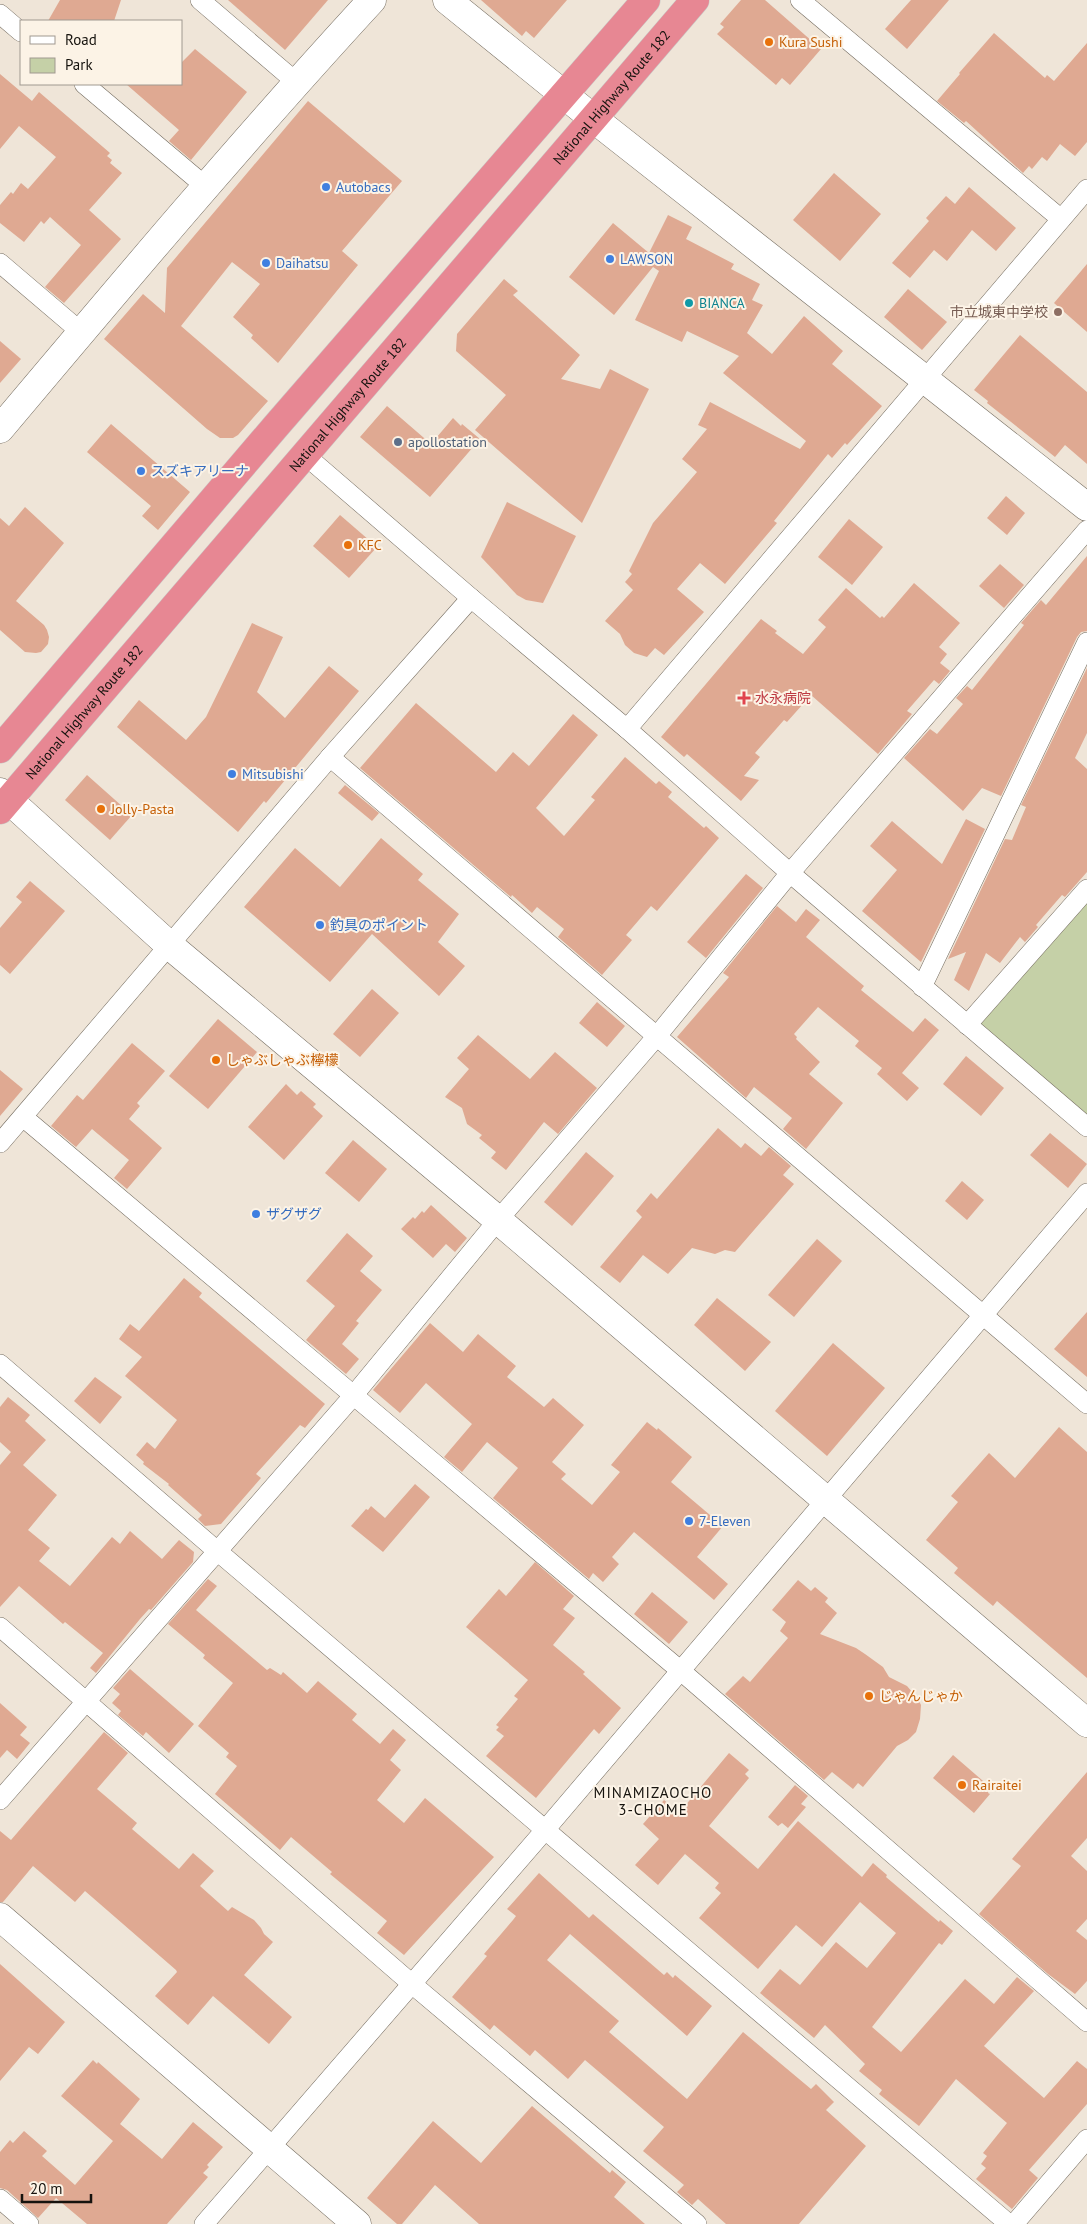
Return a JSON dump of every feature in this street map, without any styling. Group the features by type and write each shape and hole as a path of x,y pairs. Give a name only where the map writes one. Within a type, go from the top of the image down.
{"highway":[{"path":"0,749 270,433 646,0"},
{"name":"National Highway Route 182","path":"3,800 305,456 695,0"}],"street":[{"path":"200,0 296,82"},
{"path":"0,429 296,82 372,0"},
{"path":"447,0 594,119 1087,507"},
{"path":"800,0 1062,219"},
{"path":"0,14 20,31"},
{"path":"85,85 206,186"},
{"path":"627,729 1087,189"},
{"path":"0,263 81,332"},
{"path":"305,456 627,729 790,873 1087,1128"},
{"path":"0,1800 216,1550 353,1396 498,1220 657,1036 790,873 1087,530"},
{"path":"0,1143 330,757 471,598"},
{"path":"922,987 1087,642"},
{"path":"330,757 1087,1404"},
{"path":"3,800 169,945 498,1220 1087,1724"},
{"path":"967,1025 1087,889"},
{"path":"23,1117 681,1671 1087,2022"},
{"path":"204,2224 826,1502 1087,1193"},
{"path":"0,1364 1009,2224"},
{"path":"0,1627 412,1984 697,2224"},
{"path":"0,1917 356,2224"},
{"path":"1014,2224 1087,2139"},
{"path":"0,2199 29,2224"}],"green space":[{"path":"1087,897 1087,1123 974,1026"}],"building":[{"path":"60,0 121,0 114,20 49,20"},
{"path":"228,0 328,0 285,50"},
{"path":"481,0 567,0 534,38 526,31 522,36"},
{"name":"Kura Sushi","path":"741,0 765,0 821,49 790,85 782,78 776,85 717,34 724,27 720,24"},
{"path":"911,0 949,0 907,49 885,29"},
{"path":"994,33 1045,78 1047,75 1054,81 1087,43 1087,142 1075,156 1060,144 1047,161 1042,157 1032,169 1029,166 1023,173 966,121 964,123 937,101"},
{"path":"195,49 247,92 191,160 169,141 179,130 127,85 182,85 182,62"},
{"path":"0,74 32,101 39,92 110,153 107,156 112,160 110,163 122,173 89,210 121,239 64,303 45,287 81,245 50,217 44,224 41,221 24,242 0,223 0,205 11,192 13,194 21,183 28,189 56,157 19,126 0,149"},
{"path":"308,101 402,181 342,251 358,265 278,363 251,338 253,335 233,317 260,284 232,262 181,326 268,401 238,435 233,438 220,438 207,429 104,339 143,294 165,313 167,268"},
{"path":"834,173 881,214 840,261 793,220"},
{"path":"969,187 1016,228 996,251 972,230 947,261 934,250 910,278 892,263 929,221 926,218 946,196 955,204"},
{"path":"668,215 692,227 686,239 734,264 731,269 760,284 752,300 763,305 747,333 772,354 804,316 843,351 832,364 882,406 847,445 845,443 832,458 828,454 774,521 777,523 725,584 700,563 677,589 704,612 664,655 655,648 647,657 634,653 625,645 620,634 605,621 633,590 625,582 632,574 629,571 653,523 697,472 682,459 707,429 698,425 710,402 800,449 806,441 723,373 739,356 687,331 682,342 635,320 659,271 653,267 614,315 569,277 613,223 649,253"},
{"path":"1087,264 1087,332 1054,303"},
{"path":"504,279 518,291 513,295 580,355 561,379 600,389 610,369 649,389 582,523 475,430 506,395 456,351 457,334"},
{"path":"908,289 947,322 922,350 884,317"},
{"path":"1020,335 1087,392 1087,464 1065,445 1055,457 987,403 988,401 974,390"},
{"path":"0,341 21,359 0,383"},
{"path":"387,406 431,444 453,418 480,439 430,497 360,437"},
{"path":"111,424 190,492 158,530 142,516 151,506 87,452"},
{"path":"1006,496 1025,513 1007,535 987,518"},
{"path":"507,502 576,536 543,603 526,600 517,595 481,557"},
{"path":"25,507 64,543 16,601 44,625 47,630 48,644 41,652 36,653 25,652 0,630 0,518 9,526"},
{"path":"340,515 377,547 349,578 313,546"},
{"path":"849,519 883,547 852,585 818,557"},
{"path":"1087,556 1087,631 1081,632 1077,637 1001,796 982,788 963,811 904,758 930,729 937,734 963,704 956,698 967,686 972,690 1024,625 1021,623 1041,600 1046,605"},
{"path":"1000,564 1024,585 1004,608 979,586"},
{"path":"914,583 960,623 939,647 947,654 940,663 950,671 939,684 934,680 907,711 912,714 878,754 811,695 787,722 784,720 755,753 760,757 744,776 759,780 741,801 687,754 684,757 661,737 761,619 777,631 775,633 803,654 826,627 818,620 846,588 880,618 882,616 884,618"},
{"path":"252,623 283,637 257,692 285,718 329,666 359,691 266,803 264,801 238,832 117,727 139,700 186,740 206,717"},
{"path":"1087,668 1087,733 1075,758 1087,769 1087,872 1065,897 1062,895 1036,925 1038,927 1025,942 1020,937 1000,963 986,953 969,991 954,980 966,952 948,959 1005,839 1012,840 1026,807 1021,805"},
{"path":"416,703 496,772 513,752 529,766 573,714 598,735 536,808 564,836 595,800 591,797 625,757 656,784 659,781 672,792 668,797 704,828 706,826 719,838 657,911 651,906 626,935 632,940 602,975 558,937 564,929 537,907 532,913 512,895 511,897 360,768"},
{"path":"87,775 132,815 110,840 65,800"},
{"path":"345,785 379,813 372,821 338,793"},
{"path":"966,819 985,829 921,962 862,911 897,870 870,846 892,821 942,864"},
{"path":"381,838 423,874 418,880 459,914 438,942 465,966 439,996 372,934 330,982 244,907 295,848 340,887"},
{"path":"746,874 763,888 706,958 687,942"},
{"path":"30,881 65,911 10,974 0,965 0,928 22,902 16,897"},
{"path":"777,906 796,922 806,909 820,920 806,937 864,986 861,990 913,1032 925,1018 939,1030 902,1073 919,1088 907,1101 877,1074 882,1068 855,1046 859,1041 818,1007 794,1034 797,1037 796,1039 820,1062 809,1074 843,1103 806,1149 783,1129 792,1118 754,1087 746,1098 677,1037 729,977 723,973"},
{"path":"372,989 399,1013 360,1057 333,1034"},
{"path":"597,1002 625,1026 607,1047 579,1023"},
{"path":"218,1019 257,1052 208,1109 169,1076"},
{"path":"478,1035 530,1079 555,1052 597,1088 558,1134 544,1122 506,1170 491,1158 496,1152 479,1138 482,1135 467,1124 462,1108 445,1097 469,1069 457,1058"},
{"path":"132,1043 165,1071 137,1103 140,1106 129,1119 162,1148 127,1189 114,1178 129,1160 92,1129 76,1147 51,1126 77,1095 83,1100"},
{"path":"966,1056 1004,1088 981,1116 943,1084"},
{"path":"0,1070 23,1089 0,1116"},
{"path":"286,1084 297,1095 301,1091 316,1104 313,1107 323,1116 284,1160 248,1127"},
{"path":"718,1128 741,1148 745,1143 761,1156 769,1147 791,1166 783,1175 794,1184 735,1252 725,1250 715,1254 692,1248 668,1274 643,1255 620,1283 600,1267 642,1217 636,1211 651,1193 657,1199"},
{"path":"1050,1133 1087,1164 1068,1188 1030,1155"},
{"path":"353,1140 387,1169 359,1202 325,1173"},
{"path":"586,1152 614,1176 572,1226 544,1202"},
{"path":"962,1181 984,1200 967,1220 945,1201"},
{"path":"431,1205 467,1238 455,1252 446,1244 433,1258 401,1229 413,1217 415,1219 422,1211 424,1213"},
{"path":"347,1233 373,1256 360,1271 382,1290 356,1321 359,1323 342,1344 359,1359 346,1374 306,1340 335,1306 306,1281"},
{"path":"817,1239 842,1261 794,1317 768,1295"},
{"path":"184,1278 202,1293 199,1297 325,1404 305,1428 300,1425 256,1474 261,1478 221,1524 205,1526 198,1519 202,1515 169,1484 143,1464 144,1462 136,1455 147,1442 155,1449 177,1420 125,1376 142,1357 119,1339 130,1324 139,1331"},
{"path":"717,1298 771,1342 745,1371 694,1325"},
{"path":"1087,1312 1087,1377 1054,1349"},
{"path":"430,1323 463,1352 478,1334 516,1366 507,1377 544,1407 553,1398 584,1425 552,1462 566,1474 561,1479 592,1505 620,1472 611,1465 647,1422 657,1430 658,1428 692,1457 671,1482 723,1526 697,1557 728,1584 714,1600 634,1532 612,1557 619,1564 603,1582 593,1573 589,1579 493,1498 518,1468 487,1442 462,1472 444,1457 472,1424 426,1383 400,1413 373,1390"},
{"path":"833,1343 885,1388 827,1456 775,1411"},
{"path":"95,1377 122,1397 100,1424 74,1401"},
{"path":"8,1397 30,1415 25,1421 46,1440 23,1465 57,1495 28,1530 50,1548 39,1561 70,1586 112,1537 120,1544 130,1531 162,1559 179,1540 194,1552 193,1562 151,1610 149,1609 140,1619 96,1673 90,1668 103,1653 65,1622 63,1624 19,1586 0,1607 0,1465 11,1452 0,1442 0,1407"},
{"path":"1059,1427 1087,1452 1087,1678 997,1601 993,1606 954,1573 958,1568 926,1540 958,1502 951,1496 989,1453 1015,1478"},
{"path":"415,1484 430,1497 383,1552 351,1526 371,1506 385,1518"},
{"path":"535,1562 574,1596 563,1609 575,1618 553,1645 585,1672 583,1674 621,1708 599,1734 594,1729 536,1798 486,1756 504,1736 496,1730 499,1727 496,1725 518,1699 514,1696 528,1680 466,1627 499,1589 506,1596"},
{"path":"208,1579 217,1586 196,1610 267,1670 270,1668 281,1675 283,1672 307,1693 318,1681 357,1714 352,1720 380,1744 393,1729 406,1740 390,1760 401,1770 377,1800 404,1823 425,1798 494,1857 404,1955 377,1933 387,1921 330,1874 332,1872 291,1837 280,1850 215,1794 237,1766 226,1757 229,1753 198,1726 233,1683 203,1658 205,1655 168,1624"},
{"path":"798,1580 811,1591 815,1587 828,1598 825,1602 837,1613 820,1634 856,1648 865,1654 883,1667 889,1677 907,1686 921,1705 920,1719 916,1732 908,1740 897,1746 863,1787 858,1783 853,1789 832,1772 824,1780 725,1694 743,1676 750,1682 788,1638 780,1631 786,1622 772,1610"},
{"path":"652,1592 688,1622 669,1644 634,1614"},
{"path":"130,1669 194,1724 169,1753 146,1732 143,1736 118,1715 121,1711 112,1703 120,1694 113,1688"},
{"path":"0,1703 27,1727 20,1735 30,1743 17,1759 7,1750 0,1758"},
{"path":"104,1732 128,1753 97,1789 137,1823 132,1829 179,1869 193,1853 214,1871 200,1886 228,1911 232,1907 254,1920 264,1934 273,1942 244,1975 292,2017 269,2044 213,1996 188,2025 155,1996 177,1972 176,1970 85,1891 75,1902 33,1866 3,1902 0,1902 0,1831 11,1840"},
{"path":"729,1753 749,1770 745,1774 749,1778 709,1826 758,1869 798,1821 862,1877 873,1863 887,1875 886,1877 939,1922 940,1920 953,1931 942,1945 939,1943 872,2027 901,2052 965,1979 994,2004 1017,1977 1034,1991 984,2046 1044,2098 1077,2061 1087,2069 1087,2104 1029,2170 1038,2178 1012,2209 976,2179 986,2168 981,2164 987,2156 983,2153 1007,2123 956,2079 919,2126 879,2094 882,2090 859,2071 865,2064 825,2025 814,2038 760,1993 780,1969 800,1985 836,1942 867,1968 896,1933 860,1902 822,1947 796,1925 758,1969 699,1918 721,1893 715,1888 719,1883 685,1854 658,1885 635,1865 659,1839 643,1824 664,1800 679,1813"},
{"path":"953,1755 990,1787 988,1793 990,1794 974,1813 933,1778"},
{"path":"1087,1772 1087,1838 1071,1856 1087,1871 1087,1919 1076,1931 1087,1940 1087,1981 1075,1994 1048,1974 979,1914 1021,1866 1012,1859"},
{"path":"795,1785 808,1796 801,1804 806,1807 788,1828 782,1823 778,1826 768,1817"},
{"path":"539,1873 589,1918 593,1914 664,1975 667,1972 673,1978 675,1975 712,2006 687,2036 570,1934 547,1960 619,2021 609,2032 687,2099 743,2032 811,2089 816,2084 834,2102 826,2110 866,2146 799,2224 726,2224 698,2199 692,2205 677,2192 684,2185 643,2151 664,2127 585,2060 568,2079 535,2050 530,2056 494,2025 490,2030 452,1997 487,1956 484,1954 516,1916 507,1909"},
{"path":"0,1964 65,2022 38,2054 29,2047 0,2081"},
{"path":"93,2060 97,2064 98,2062 140,2099 120,2124 162,2159 193,2122 223,2147 207,2165 209,2167 203,2173 208,2177 167,2224 87,2224 56,2198 38,2218 7,2190 0,2188 0,2152 10,2140 13,2143 24,2131 47,2151 42,2156 75,2185 113,2141 61,2096"},
{"path":"532,2106 610,2173 612,2170 626,2182 614,2197 645,2224 479,2224 435,2185 402,2224 397,2224 367,2198 433,2121 481,2163"}],"place":[{"name":"Kura Sushi","path":"769,42"},
{"name":"Autobacs","path":"326,187"},
{"name":"LAWSON","path":"610,259"},
{"name":"Daihatsu","path":"266,263"},
{"name":"BIANCA","path":"689,303"},
{"name":"市立城東中学校","path":"1058,312"},
{"name":"apollostation","path":"398,442"},
{"name":"スズキアリーナ","path":"141,471"},
{"name":"KFC","path":"348,545"},
{"name":"水永病院","path":"744,698"},
{"name":"Mitsubishi","path":"232,774"},
{"name":"Jolly-Pasta","path":"101,809"},
{"name":"釣具のポイント","path":"320,925"},
{"name":"しゃぶしゃぶ檸檬","path":"216,1060"},
{"name":"ザグザグ","path":"256,1214"},
{"name":"7-Eleven","path":"689,1521"},
{"name":"じゃんじゃか","path":"869,1696"},
{"name":"Rairaitei","path":"962,1785"}],"district":[{"name":"MINAMIZAOCHO 3-CHOME","path":"653,1802"}]}
